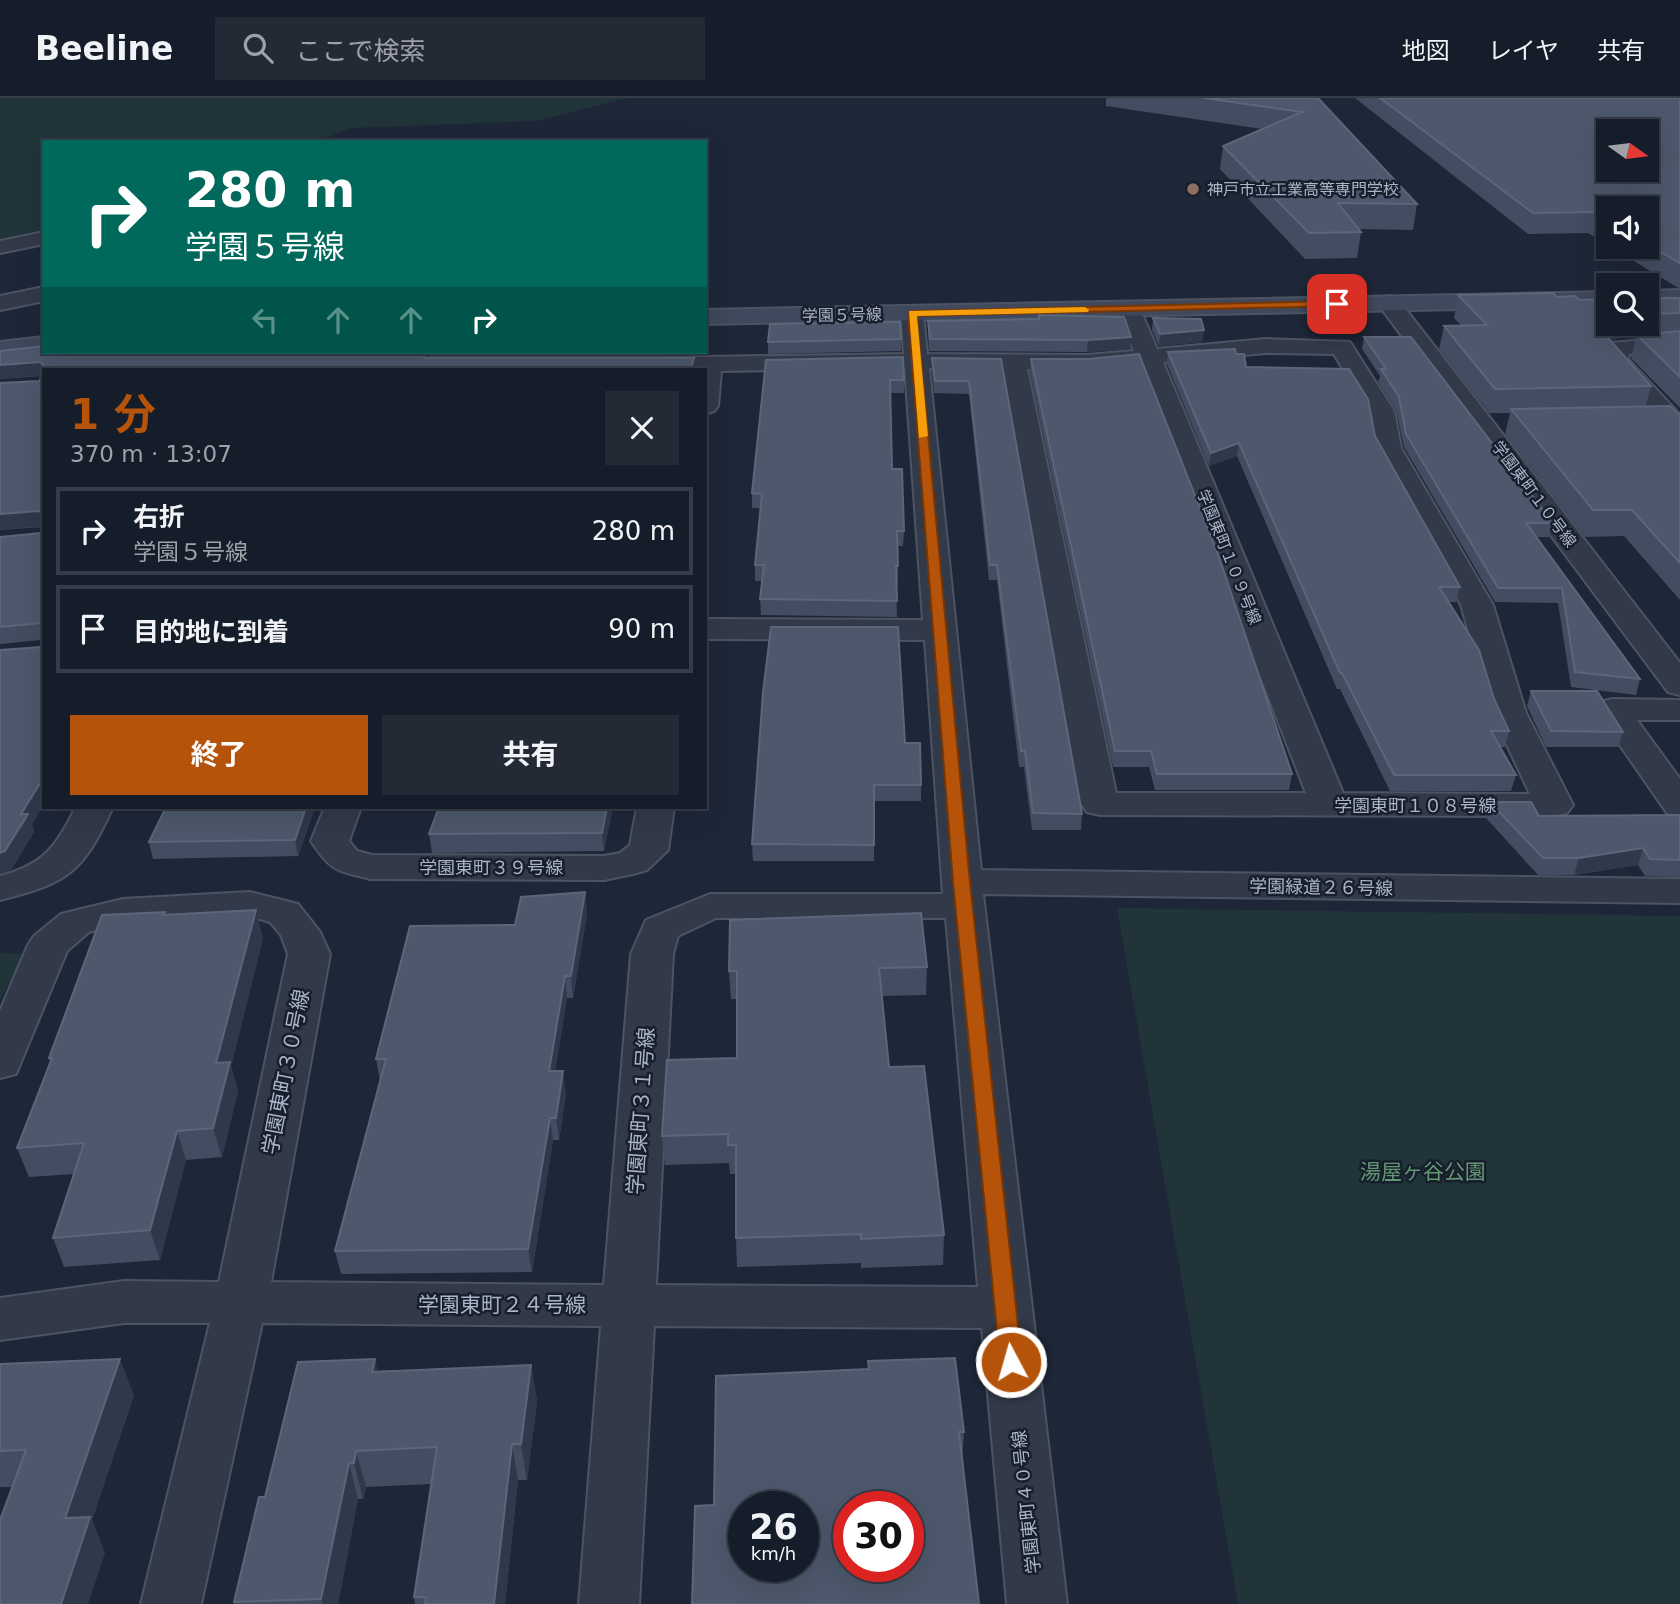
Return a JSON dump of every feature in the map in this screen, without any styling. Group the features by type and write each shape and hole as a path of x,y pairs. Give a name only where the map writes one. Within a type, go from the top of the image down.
{"street":[{"path":"0,247 42,238"},
{"path":"0,303 42,294"},
{"path":"1659,298 1680,297"},
{"name":"学園５号線","path":"707,317 1596,299"},
{"name":"学園東町１０号線","path":"1389,303 1495,424 1680,685"},
{"name":"学園東町１０９号線","path":"1129,309 1329,805"},
{"name":"学園東町４０号線","path":"912,313 963,894 1037,1604"},
{"path":"0,349 42,344"},
{"path":"1677,424 1616,360 1619,348 1680,344"},
{"name":"学園東町１０８号線","path":"618,366 917,361 1087,362 1266,346 1342,347 1381,411 1388,448 1477,605 1509,713 1554,805 1100,804 1014,362"},
{"path":"707,389 710,364"},
{"path":"1644,421 1677,424"},
{"path":"707,629 938,630"},
{"path":"1680,710 1612,709 1680,806"},
{"path":"0,888 30,881 61,864 78,841 93,809"},
{"name":"学園東町３９号線","path":"342,809 330,841 343,859 370,867 604,868 633,862 649,850 655,809"},
{"name":"学園緑道２６号線","path":"963,894 1680,891"},
{"name":"学園東町３１号線","path":"609,1604 652,954 660,929 710,906 963,894"},
{"name":"学園東町３０号線","path":"0,1063 49,944 75,923 123,911 250,904 284,913 300,932 309,954 241,1303 171,1604"},
{"name":"学園東町２４号線","path":"0,1319 124,1302 1005,1308"}],"green space":[{"path":"0,98 626,98 537,121 351,128 320,140 42,140 42,232 0,241"},
{"name":"湯屋ヶ谷公園","path":"1117,908 1680,916 1680,1604 1238,1604"},
{"path":"0,953 24,954 0,1000"}],"building":[{"path":"1204,98 1318,98 1417,204 1338,203 1361,232 1309,233 1223,146 1302,112"},
{"path":"1380,98 1680,98 1680,263 1659,251 1659,196 1596,196 1596,214 1533,213"},
{"path":"1553,293 1557,297 1575,296 1579,300 1596,299 1596,336 1609,336 1651,386 1495,389 1444,326 1487,325 1458,295"},
{"path":"1659,298 1680,298 1680,313 1659,314"},
{"path":"1039,315 1124,317 1131,337 1088,340 930,339 928,321 1039,319"},
{"path":"1153,318 1201,319 1204,330 1160,334"},
{"path":"900,322 901,339 768,342 770,324"},
{"path":"1680,331 1680,377 1638,336 1659,336 1659,333"},
{"path":"1364,337 1411,337 1553,523 1526,523 1640,679 1575,672 1562,588 1498,588 1406,434 1399,397 1381,369 1386,369"},
{"path":"42,346 42,354 423,354 425,358 694,358 691,368 42,368 40,362 0,365 0,351"},
{"path":"1235,349 1236,354 1244,354 1246,367 1349,369 1368,399 1375,436 1460,587 1439,587 1479,650 1494,699 1509,731 1491,731 1516,775 1394,775 1340,673 1239,443 1211,453 1168,352"},
{"path":"1139,354 1217,551 1292,774 1157,774 1151,751 1115,751 1031,359 1088,359"},
{"path":"903,357 904,380 890,380 892,469 902,469 904,531 897,531 897,601 760,599 764,565 755,565 762,494 752,493 766,360"},
{"path":"932,358 1001,359 1082,814 1033,813 1025,751 1021,751 997,565 990,565 969,381 935,381"},
{"path":"42,370 42,513 0,514 0,383 40,381"},
{"path":"1670,406 1680,414 1680,563 1632,510 1593,510 1511,409"},
{"path":"42,513 42,780 21,814 28,814 5,851 0,853 0,650 41,647 41,623 0,627 0,537 41,533"},
{"path":"771,627 898,627 905,743 920,743 921,785 874,785 874,845 752,844 763,692"},
{"path":"1531,691 1597,691 1623,732 1551,731"},
{"path":"1490,802 1531,802 1539,816 1680,815 1680,860 1650,859 1643,848 1579,858 1543,858"},
{"path":"165,809 305,809 295,840 149,842"},
{"path":"438,809 607,809 602,833 429,834"},
{"path":"585,892 571,976 565,976 549,1071 563,1071 556,1118 550,1118 528,1249 335,1251 386,1059 376,1059 410,926 515,925 521,897"},
{"path":"256,910 216,1063 230,1062 213,1128 177,1131 150,1230 53,1238 84,1143 17,1148 102,915"},
{"path":"921,913 927,967 879,968 889,1067 924,1066 944,1235 861,1239 861,1234 736,1238 736,1145 728,1145 728,1134 662,1136 667,1060 737,1058 737,971 729,971 730,920"},
{"path":"955,1358 964,1432 959,1432 979,1604 692,1604 695,1506 714,1505 716,1376 869,1369 868,1361"},
{"path":"120,1359 65,1518 90,1517 61,1604 0,1604 0,1520 26,1450 0,1451 0,1364"},
{"path":"375,1359 372,1372 531,1365 521,1444 512,1444 494,1604 425,1604 426,1597 414,1597 437,1447 356,1451 354,1463 349,1463 321,1599 234,1602 259,1497 265,1497 298,1362"}],"slow traffic":[{"path":"923,436 912,313 1085,310"}],"place":[{"name":"神戸市立工業高等専門学校","path":"1193,189"}],"route":[{"path":"1011,1362 938,630 912,313 1337,304"}]}
